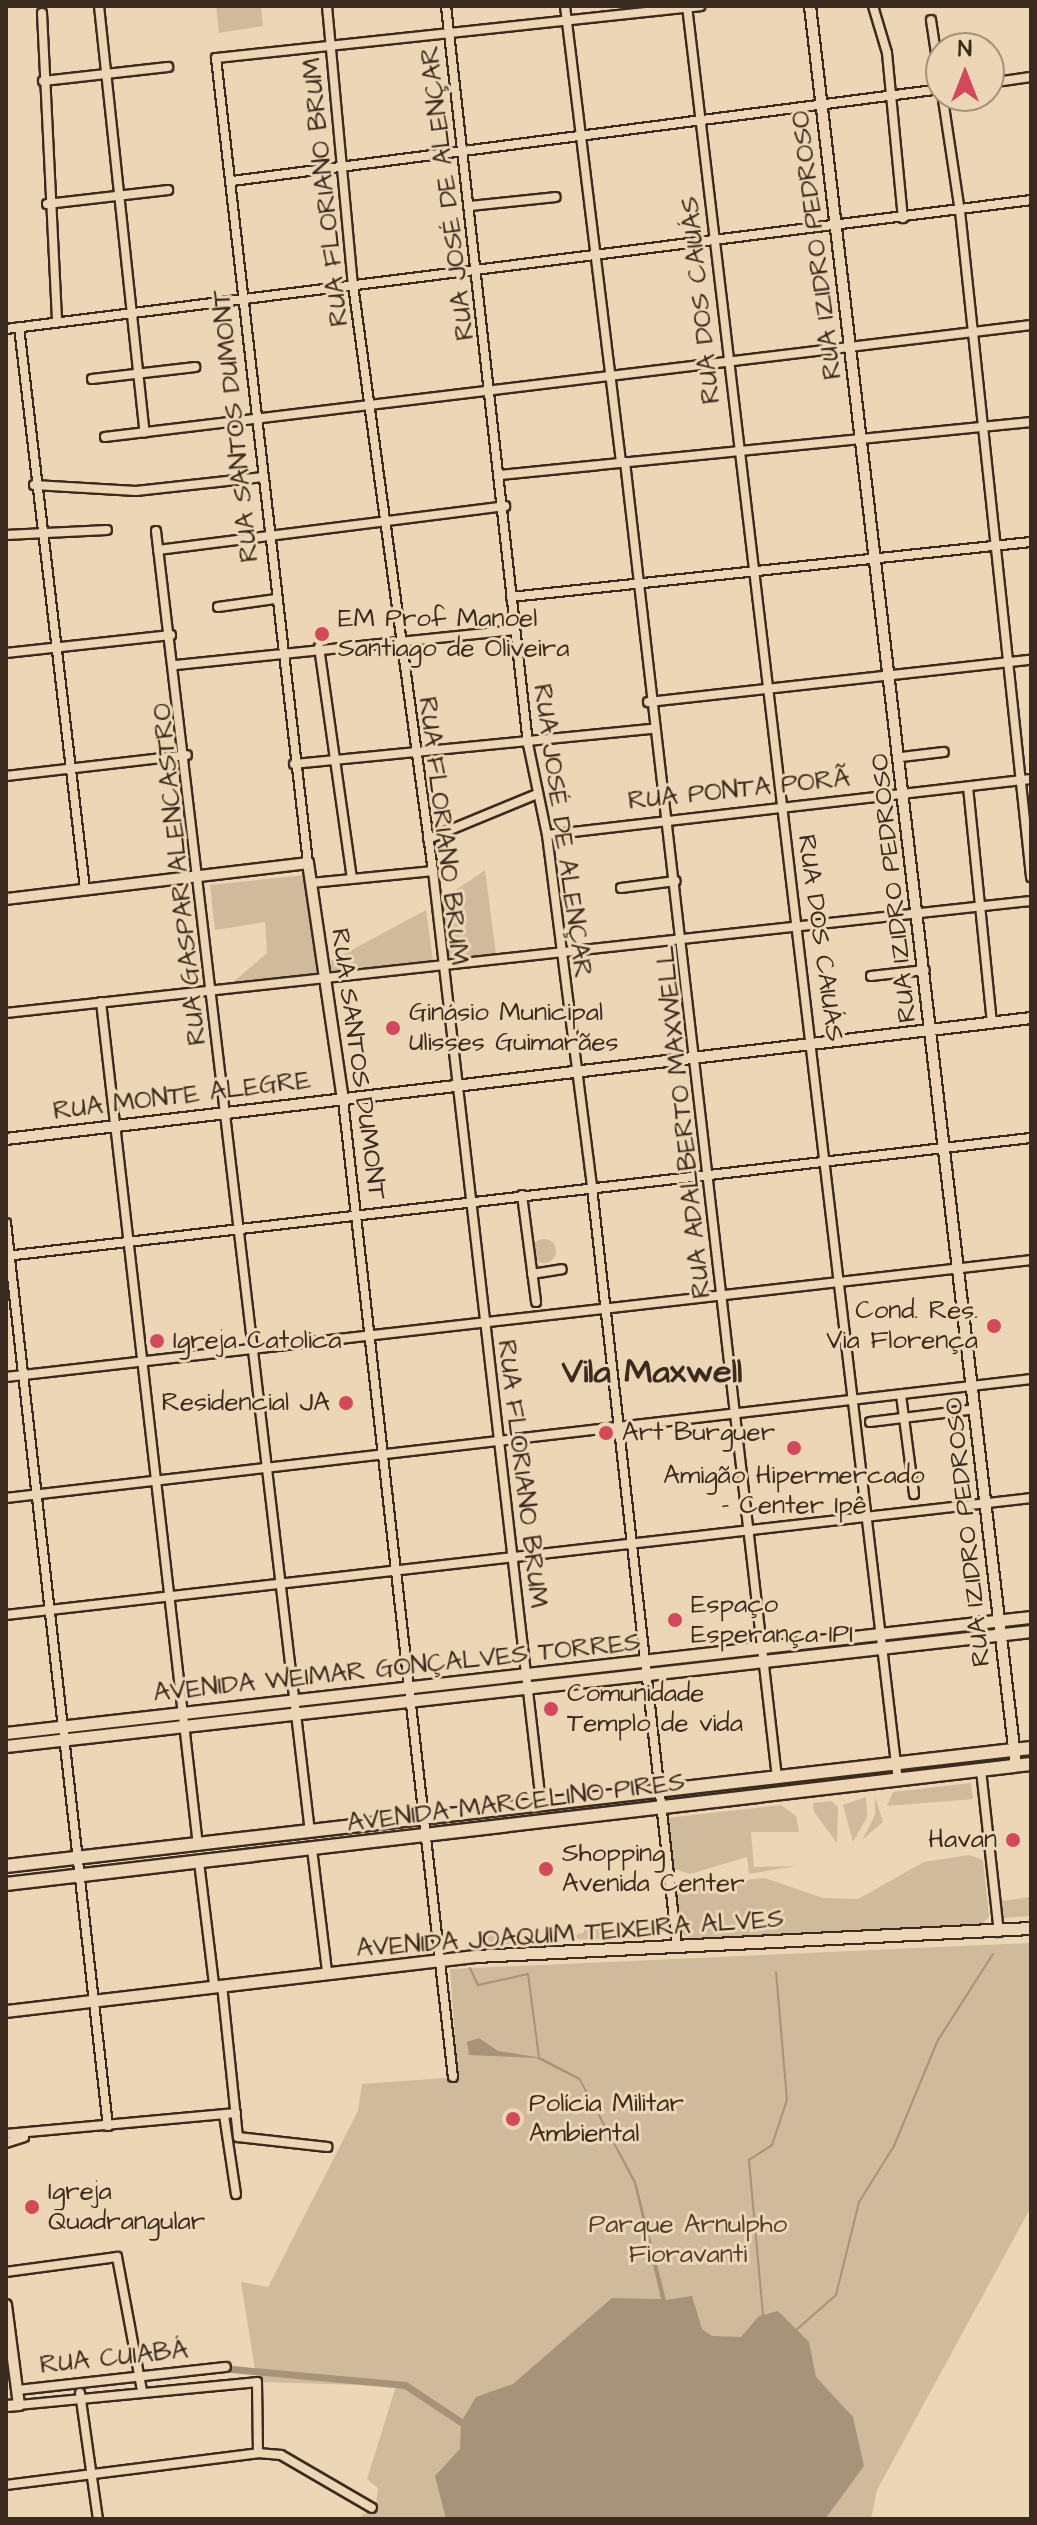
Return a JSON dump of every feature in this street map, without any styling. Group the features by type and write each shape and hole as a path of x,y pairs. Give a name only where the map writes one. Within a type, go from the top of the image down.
{"main road":[{"name":"AVENIDA WEIMAR GONÇALVES TORRES","path":"6,1733 184,1728 527,1690 764,1662 1031,1617"},
{"name":"AVENIDA WEIMAR GONÇALVES TORRES","path":"6,1746 65,1733 183,1715 411,1686 762,1648 1031,1631"},
{"name":"AVENIDA MARCELINO PIRES","path":"6,1866 1031,1748"},
{"name":"AVENIDA MARCELINO PIRES","path":"6,1884 1031,1764"},
{"path":"777,1778 778,1795"},
{"path":"310,1832 312,1849"},
{"path":"198,1845 199,1862"},
{"name":"AVENIDA JOAQUIM TEIXEIRA ALVES","path":"10,2009 439,1959 1031,1928"}],"street":[{"path":"99,6 145,433"},
{"name":"RUA FLORIANO BRUM","path":"327,6 353,285 397,640 433,871 440,965 459,1084 483,1320 514,1557 541,1803"},
{"name":"RUA JOSÉ DE ALENÇAR","path":"446,6 505,506 514,630 535,795 547,835 573,1072 592,1188 600,1307 650,1674 659,1791 677,1946"},
{"name":"RUA ADALBERTO MAXWELL","path":"565,6 597,257 605,375 623,462 641,584 651,729 669,821 698,1057 753,1529 762,1648 777,1778"},
{"path":"332,45 700,6"},
{"name":"RUA IZIDRO PEDROSO","path":"810,6 920,911 1016,1766"},
{"path":"873,6 892,96 903,218"},
{"name":"RUA DOS CAIUÁS","path":"688,7 725,361 739,449 781,807 816,1042 844,1283 852,1401 869,1517 898,1781"},
{"path":"42,13 47,204 57,322"},
{"path":"931,20 932,32"},
{"name":"RUA SANTOS DUMONT","path":"332,45 216,58 246,298 294,764 343,1100 453,2077"},
{"path":"43,81 168,67"},
{"path":"1005,81 1031,77"},
{"path":"232,181 700,125 925,91"},
{"path":"943,112 960,211 1008,663 1027,780 1031,877"},
{"path":"47,204 168,190"},
{"path":"470,206 556,197"},
{"path":"6,329 715,243 1031,200"},
{"path":"105,437 1031,325"},
{"path":"19,327 34,485 58,647 85,889"},
{"path":"92,379 195,367"},
{"path":"500,475 1031,422"},
{"path":"34,485 136,491 263,477"},
{"path":"158,550 505,506"},
{"path":"6,535 107,530"},
{"name":"RUA GASPAR ALENCASTRO","path":"156,531 187,755 242,1229 265,1465 283,1582 310,1832"},
{"path":"511,597 1031,542"},
{"path":"218,607 276,599"},
{"path":"176,665 319,647 514,630"},
{"path":"6,653 171,635"},
{"path":"319,647 339,760 352,878"},
{"path":"648,702 1031,660"},
{"path":"294,764 415,756 651,729"},
{"path":"901,757 944,752"},
{"path":"6,776 187,755"},
{"name":"RUA PONTA PORÃ","path":"547,835 1027,780"},
{"path":"968,787 992,1023"},
{"path":"428,839 535,795"},
{"path":"6,899 308,863"},
{"path":"311,883 433,871"},
{"path":"621,888 676,881"},
{"path":"6,1013 1031,901"},
{"path":"871,976 926,970"},
{"path":"101,1002 167,1597 198,1845"},
{"name":"RUA MONTE ALEGRE","path":"6,1139 1031,1018"},
{"path":"8,1256 472,1203 709,1172 1031,1138"},
{"path":"522,1195 536,1302"},
{"path":"6,1223 25,1375 34,1495 83,1875 108,2126"},
{"path":"6,1377 483,1320 844,1283 1031,1260"},
{"path":"532,1274 562,1269"},
{"path":"6,1498 265,1465 619,1429 1031,1379"},
{"path":"901,1395 914,1494"},
{"path":"870,1422 968,1410"},
{"path":"6,1615 1031,1498"},
{"path":"981,1770 999,1932"},
{"path":"312,1849 327,1972"},
{"path":"199,1862 238,2137 327,2147"},
{"path":"6,2143 29,2136 236,2113"},
{"path":"224,2115 236,2194"},
{"path":"6,2134 29,2136"},
{"path":"6,2272 117,2257 142,2390"},
{"path":"6,2305 12,2391 19,2405"},
{"name":"RUA CUIABÁ","path":"12,2391 226,2367"},
{"path":"205,2369 217,2382"},
{"name":"RUA CUIABÁ","path":"6,2406 217,2382 257,2382 258,2453"},
{"path":"79,2384 98,2519"},
{"path":"6,2485 258,2453 281,2455 372,2508"}],"green space":[{"path":"216,6 261,6 263,26 219,33"},
{"path":"485,870 496,954 446,958 440,901"},
{"path":"305,875 318,973 232,983 267,953 265,922 215,930 210,885"},
{"path":"426,910 433,960 331,973 331,961"},
{"path":"544,1239 552,1243 556,1251 552,1259 544,1263 536,1259 532,1251 536,1243"},
{"path":"971,1783 973,1799 887,1806 893,1792"},
{"path":"866,1797 867,1817 853,1842 843,1805"},
{"path":"875,1797 883,1822 862,1840 875,1815"},
{"path":"831,1801 838,1807 837,1843 814,1812 813,1803"},
{"path":"781,1805 796,1816 799,1832 751,1832 754,1867 796,1866 749,1874 747,1857 690,1874 672,1868 667,1818"},
{"path":"969,1855 983,1860 989,1917 980,1926 690,1940 680,1931 676,1894 682,1887 765,1878 823,1898 858,1899 924,1862"},
{"path":"999,1887 1002,1901 1031,1897 1031,1916 1004,1918"},
{"path":"663,1919 658,1937 562,1940 584,1932 584,1924 641,1927"},
{"path":"526,1931 527,1939 550,1941 482,1946 481,1936"},
{"name":"Parque Arnulpho Fioravanti","path":"1031,1943 1031,2207 877,2490 871,2519 357,2519 376,2505 378,2488 367,2479 396,2386 257,2382 241,2282 268,2287 358,2111 362,2084 458,2077 450,1969"}],"shaded area":[{"path":"479,2038 498,2051 542,2058 580,2078 636,2182 666,2300 692,2296 702,2329 712,2336 741,2337 759,2316 778,2311 809,2342 816,2377 853,2417 864,2466 825,2519 446,2519 435,2476 460,2449 461,2422 476,2397 513,2384 612,2298 661,2299 634,2183 579,2080 536,2058 469,2055 467,2042"}],"waterway":[{"path":"795,2331 836,2295 859,2202 894,2146 938,2040 993,1954"},
{"path":"470,1968 478,1985 528,1974 539,2058"},
{"path":"763,2315 749,2160 772,2145 787,2100 776,1972"},
{"path":"232,2369 405,2385 461,2422"}],"place":[{"name":"EM Prof Manoel Santiago de Oliveira","path":"322,634"},
{"name":"Ginásio Municipal Ulisses Guimarães","path":"393,1028"},
{"name":"Cond. Res. Via Florença","path":"994,1326"},
{"name":"Igreja Catolica","path":"157,1341"},
{"name":"Residencial JA","path":"346,1403"},
{"name":"Art Burguer","path":"606,1433"},
{"name":"Amigão Hipermercado - Center Ipê","path":"794,1448"},
{"name":"Espaço Esperança IPI","path":"675,1620"},
{"name":"Comunidade Templo de vida","path":"551,1709"},
{"name":"Havan","path":"1013,1840"},
{"name":"Shopping Avenida Center","path":"546,1869"},
{"name":"Polícia Militar Ambiental","path":"513,2119"},
{"name":"Igreja Quadrangular","path":"32,2207"}],"district":[{"name":"Vila Maxwell","path":"652,1373"}]}
